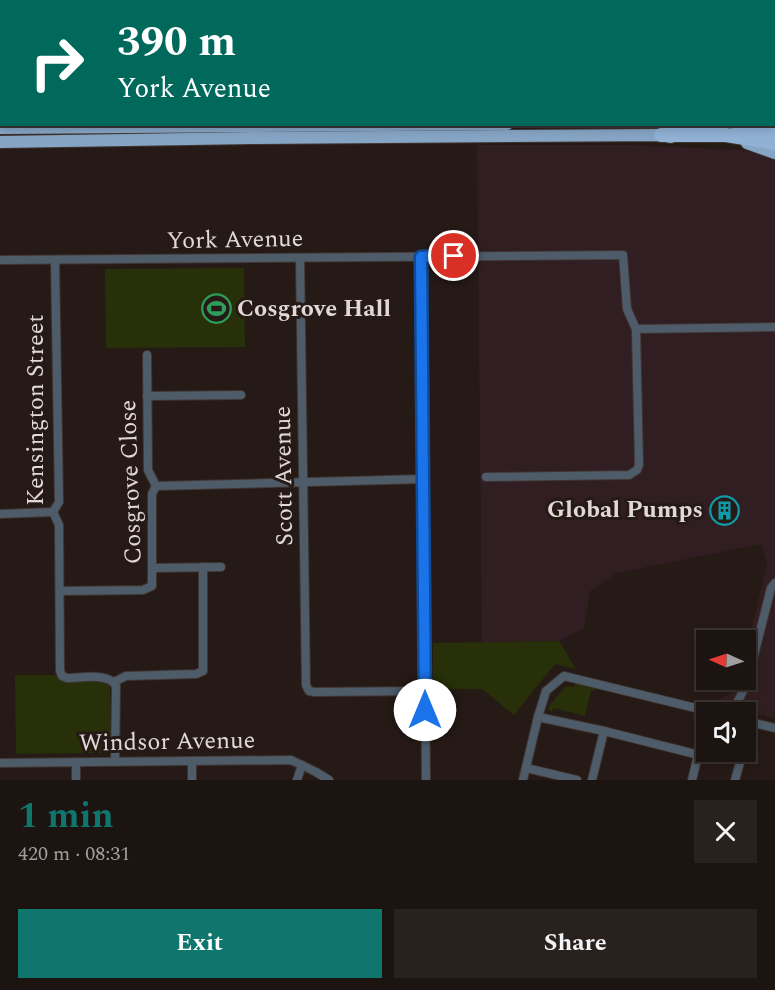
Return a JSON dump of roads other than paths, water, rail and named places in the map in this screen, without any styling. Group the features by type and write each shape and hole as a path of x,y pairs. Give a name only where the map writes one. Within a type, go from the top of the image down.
{"highway":[{"path":"0,128 93,126 252,130 538,130 726,135 775,142"},
{"path":"415,129 470,126"},
{"path":"747,126 775,131"},
{"path":"0,142 93,141 252,130"},
{"path":"661,135 680,139 740,142 775,153"}],"street":[{"path":"93,126 93,141"},
{"name":"York Avenue","path":"0,261 623,255 627,309 636,329"},
{"path":"421,257 426,780"},
{"name":"Scott Avenue","path":"300,259 306,685 309,691 315,692 425,691"},
{"name":"Kensington Street","path":"55,260 59,502 53,512 59,525 60,670 62,676 67,678 108,678 114,682"},
{"path":"486,477 629,475 637,470 639,465 636,329 775,327"},
{"name":"Cosgrove Close","path":"60,591 143,590 152,585 152,494 156,486 148,470 147,355"},
{"path":"147,396 241,395"},
{"path":"156,486 423,479"},
{"path":"0,514 53,512"},
{"path":"116,762 116,686 114,682 126,676 196,674 203,670 203,567"},
{"path":"153,568 221,567"},
{"path":"738,702 747,683 771,588 775,583"},
{"path":"523,780 546,691 564,676 696,708"},
{"path":"538,717 696,754"},
{"path":"756,723 775,728"},
{"path":"592,780 604,731"},
{"name":"Windsor Avenue","path":"0,763 291,760 329,780"},
{"path":"192,761 192,780"},
{"path":"692,780 697,762"},
{"path":"735,780 740,762"},
{"path":"76,763 76,780"},
{"path":"297,780 302,765"},
{"path":"526,768 577,780"}],"place":[{"name":"Cosgrove Hall","path":"216,309"},
{"name":"Global Pumps","path":"724,510"}]}
